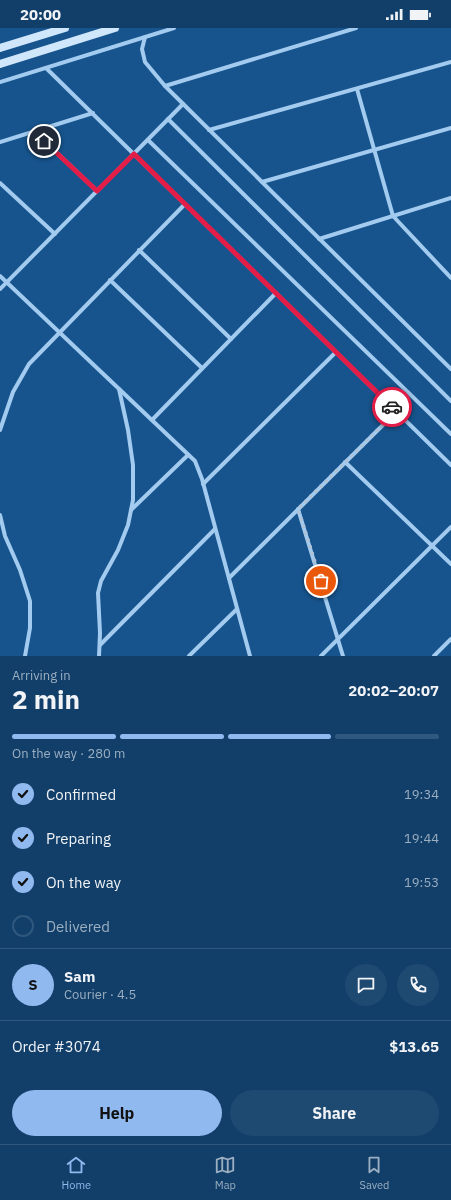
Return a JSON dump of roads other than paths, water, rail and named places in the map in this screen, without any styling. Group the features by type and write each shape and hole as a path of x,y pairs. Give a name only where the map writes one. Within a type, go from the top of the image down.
{"street":[{"path":"0,48 51,30 65,28 71,42"},
{"path":"0,64 115,28"},
{"path":"0,82 174,28"},
{"path":"165,86 356,28"},
{"path":"145,37 142,49 145,62 165,86 451,369"},
{"path":"210,130 451,62"},
{"path":"46,68 451,465"},
{"path":"357,89 393,216 451,278"},
{"path":"0,289 183,104"},
{"path":"0,142 93,113"},
{"path":"168,119 451,401"},
{"path":"262,182 451,128"},
{"path":"34,132 97,191"},
{"path":"148,140 451,434"},
{"path":"0,183 55,234"},
{"path":"319,239 451,198"},
{"path":"0,430 12,392 29,364 185,204"},
{"path":"139,250 231,339"},
{"path":"0,276 195,461 203,484 250,656"},
{"path":"110,280 202,368"},
{"path":"152,420 276,293"},
{"path":"203,484 336,352"},
{"path":"99,656 100,633 98,593 102,580 118,550 128,525 133,500 133,466 128,430 119,389"},
{"path":"229,578 397,411"},
{"path":"131,511 188,455"},
{"path":"345,462 451,564"},
{"path":"298,509 343,656"},
{"path":"0,515 5,536 20,570 30,602 30,628 25,656"},
{"path":"321,656 451,527"},
{"path":"100,645 215,529"},
{"path":"189,656 237,609"},
{"path":"434,656 451,639"}]}
